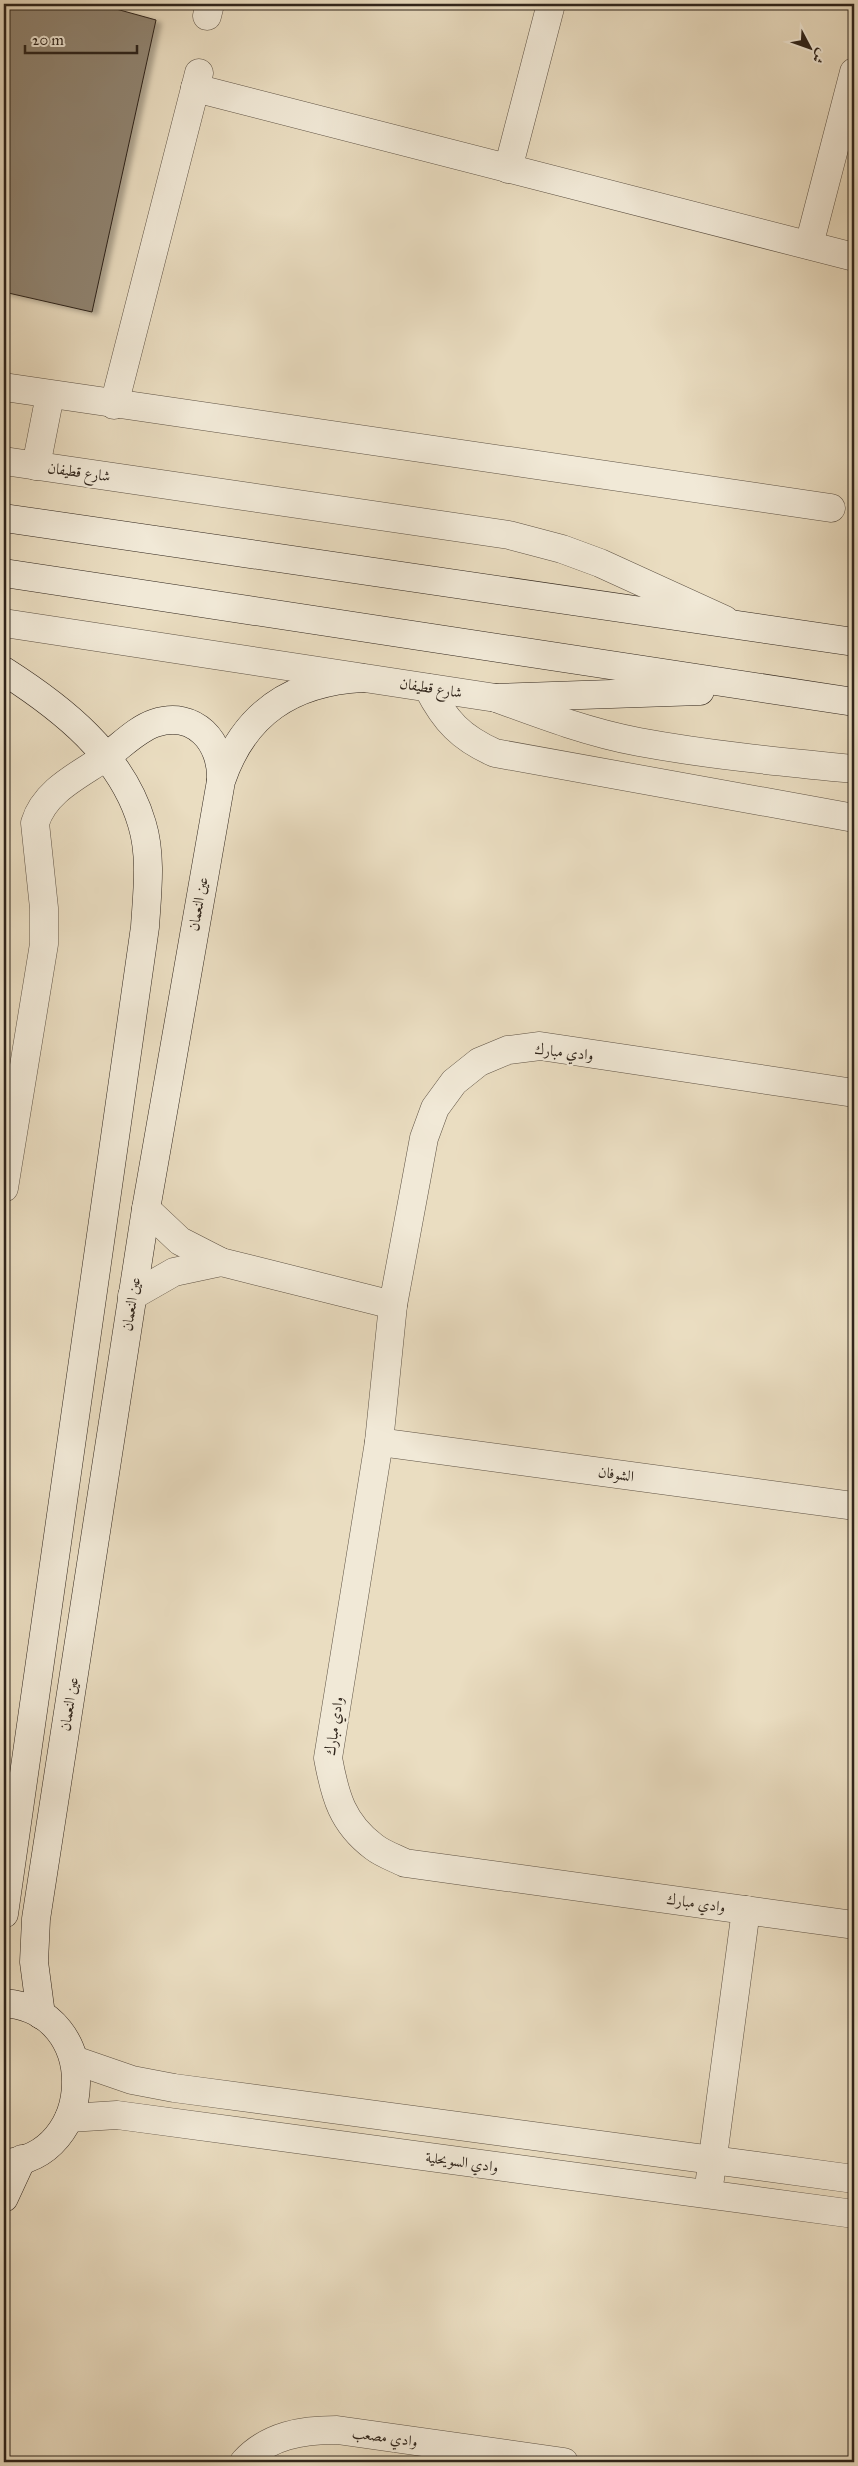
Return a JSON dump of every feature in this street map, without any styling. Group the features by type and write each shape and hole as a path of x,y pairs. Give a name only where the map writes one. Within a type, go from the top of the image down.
{"street":[{"path":"508,169 551,4"},
{"path":"809,246 854,72"},
{"path":"114,405 197,80 508,169 854,257"},
{"path":"4,387 114,405 831,508"},
{"path":"36,466 50,395"},
{"name":"شارع قطيفان","path":"4,461 517,537 562,549 600,563 733,624"},
{"name":"شارع قطيفان","path":"4,518 854,642"},
{"path":"4,572 854,702"},
{"name":"شارع قطيفان","path":"4,623 496,698 541,715 638,742 800,764 854,769"},
{"path":"4,671 54,705 108,756 129,790 143,825 147,859 144,927 4,1914"},
{"name":"عين النعمان","path":"41,2015 34,1962 36,1919 146,1209 221,781 229,757 244,734 262,714 284,698 309,686 335,680 362,678"},
{"path":"428,688 439,710 454,728 473,743 495,753 854,818"},
{"path":"496,698 764,688"},
{"path":"4,1188 44,944 44,908 35,823 39,810 47,799 139,732 154,723 172,720 189,723 204,733 215,746 221,763 221,781"},
{"name":"وادي مبارك","path":"854,1093 540,1046 508,1050 479,1062 454,1082 435,1108 424,1138 393,1305 379,1442 328,1758 334,1793 350,1824 374,1848 405,1864 854,1925"},
{"path":"146,1209 180,1241 200,1253 221,1262 393,1305"},
{"path":"132,1296 174,1272 221,1262"},
{"name":"الشوفان","path":"379,1442 854,1506"},
{"name":"وادي مبارك","path":"708,2195 746,1910"},
{"path":"4,2003 16,2004 41,2015 56,2028 67,2043 74,2060 77,2080 76,2100 69,2118 57,2136 41,2150 13,2161 4,2198"},
{"path":"74,2060 132,2080 174,2088 854,2179"},
{"name":"وادي السويحلية","path":"69,2118 117,2115 854,2214"},
{"name":"وادي مصعب","path":"244,2462 272,2441 303,2430 337,2430 564,2462"}],"building":[{"path":"4,4 98,4 156,20 92,312 4,292"}]}
